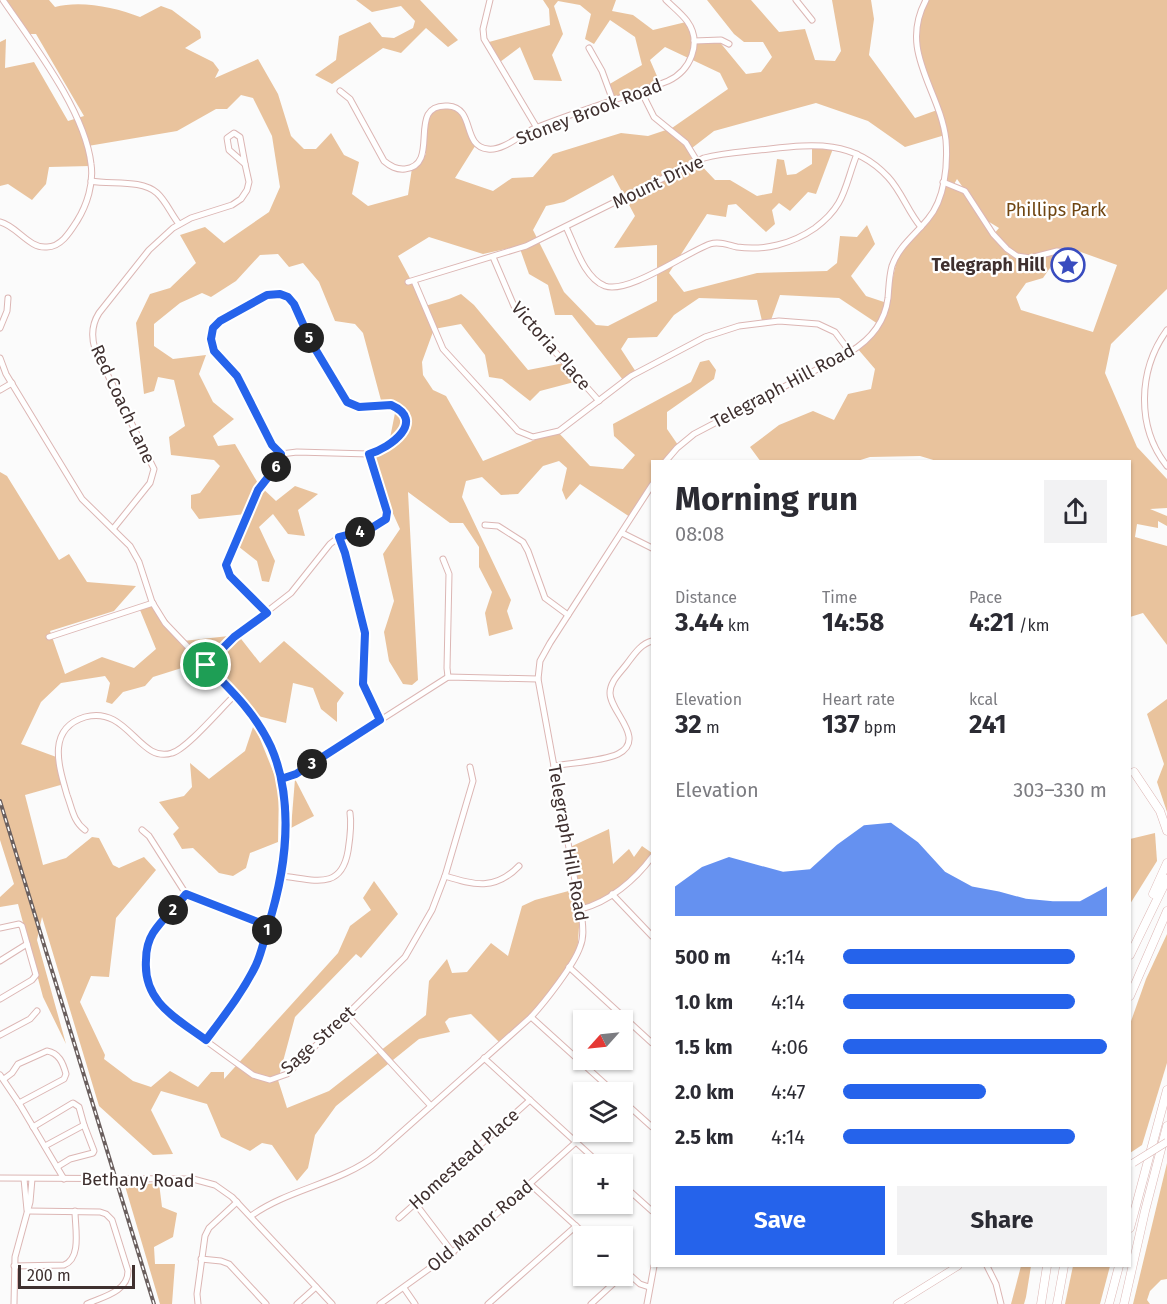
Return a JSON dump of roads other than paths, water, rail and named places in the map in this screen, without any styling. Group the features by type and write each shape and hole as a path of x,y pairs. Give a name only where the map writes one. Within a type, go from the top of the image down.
{"highway":[{"path":"1134,772 1160,811 1167,831"},
{"path":"1145,921 1151,899 1167,863"},
{"path":"1131,953 1167,879"},
{"path":"1131,994 1167,911"},
{"path":"1131,1224 1167,1090"},
{"path":"1124,1304 1167,1126"},
{"path":"1057,1304 1064,1267"},
{"path":"1109,1304 1119,1267"},
{"path":"1043,1304 1046,1270"}],"main road":[{"path":"1131,1164 1167,1142"},
{"path":"897,1304 956,1267"}],"street":[{"path":"0,222 9,225 38,246 46,248 55,246 63,240 81,216 91,181 91,162 88,150 68,101 3,0"},
{"path":"490,0 483,29 484,39 537,128"},
{"path":"666,0 687,21 694,41 721,40 729,44"},
{"path":"796,0 812,20"},
{"name":"Telegraph Hill Road","path":"667,460 682,443 710,424 850,352 866,340 879,324 886,305 894,260 904,244 933,212 943,182 946,154 944,128 920,63 916,41 919,17 926,0"},
{"name":"Stoney Brook Road","path":"340,91 350,99 384,160 397,169 410,168 421,159 424,150 424,123 429,114 440,107 452,107 463,114 467,120 472,140 484,149 498,148 537,128 672,80 682,72 691,59 694,41"},
{"path":"589,48 602,71 613,101"},
{"path":"641,91 654,117 686,142 697,161"},
{"name":"Red Coach Lane","path":"113,528 150,483 154,468 95,348 93,327 99,313 149,250 163,236 179,224 241,200 249,182 240,137 236,133 231,133 227,140 230,152 245,164"},
{"name":"Mount Drive","path":"599,401 556,432 532,437 520,433 443,349 411,282 526,246 697,161 722,154 812,145 835,147 857,154 874,164 888,177 921,227"},
{"path":"566,226 591,276 605,286 615,288 712,243 762,248 786,243 808,233 826,218 840,200 847,187 857,154"},
{"path":"91,181 140,185 150,188 161,198 179,224"},
{"path":"943,182 964,191 993,234 1017,256 1030,258 1057,251 1070,252"},
{"name":"Victoria Place","path":"492,257 514,306 599,401"},
{"path":"276,294 284,295 294,304 311,342 347,402 359,407 391,405 402,414 405,422 402,435 387,446 369,454 297,452 281,454 272,445 237,376 214,351 211,339 213,328 220,321 267,295 276,294"},
{"path":"0,328 7,311 8,298"},
{"path":"599,401 631,376 705,337 753,323 794,321 828,327 850,352"},
{"path":"1167,330 1151,358 1144,394 1149,430 1167,466"},
{"path":"0,358 12,383 84,502 126,540 135,553 153,603 173,633 236,694 266,736 274,755 286,809 281,876 276,903 257,963 238,997 206,1040"},
{"path":"0,390 12,383"},
{"path":"267,613 230,576 226,565 258,490 276,467 281,454"},
{"path":"206,665 234,637 291,593 325,549 339,537 370,529 384,521 387,517 369,454"},
{"name":"Telegraph Hill Road","path":"251,1216 283,1198 364,1163 531,1017 569,967 582,942 583,930 538,679 540,661 651,487"},
{"path":"485,525 498,526 523,542 545,598 568,615"},
{"path":"622,533 651,548"},
{"path":"339,537 365,633 363,684 380,720"},
{"path":"443,560 449,574 448,677"},
{"path":"49,636 153,603"},
{"path":"554,766 613,755 625,748 629,740 628,729 612,704 610,689 639,648 651,642"},
{"path":"281,779 296,774 448,677 538,679"},
{"path":"85,830 75,820 58,761 59,743 68,728 86,717 107,717 125,726 151,751 170,754 182,747 236,694"},
{"name":"Sage Street","path":"186,894 153,934 146,951 145,972 151,993 165,1011 253,1075 270,1080 287,1074 405,957 432,910 445,876 473,781 471,767"},
{"path":"281,876 325,881 336,875 345,866 352,825 350,813"},
{"path":"142,830 149,836 186,894 268,926"},
{"path":"581,909 592,906 612,894 636,876 651,858"},
{"path":"445,876 472,884 486,884 509,876 519,866"},
{"path":"612,894 651,935"},
{"path":"0,928 19,924 22,926 35,977 0,999"},
{"path":"0,961 27,944"},
{"path":"569,967 651,1042"},
{"path":"0,1035 30,1019 37,1011"},
{"path":"347,1015 381,1049 431,1106"},
{"path":"531,1017 603,1082"},
{"path":"19,1103 64,1079 66,1074 60,1059 54,1053 47,1051 18,1064 12,1073 2,1077 64,1179"},
{"path":"484,1058 573,1139"},
{"name":"Homestead Place","path":"399,1218 530,1100"},
{"path":"33,1127 75,1103 79,1107 94,1151 70,1159 57,1167"},
{"path":"633,1110 651,1126"},
{"path":"45,1146 84,1125"},
{"path":"576,1142 589,1154"},
{"name":"Old Manor Road","path":"380,1304 453,1252 576,1142"},
{"name":"Bethany Road","path":"0,1178 193,1179 209,1182 237,1202 332,1304"},
{"path":"24,1179 28,1212"},
{"path":"14,1304 15,1253 28,1212 32,1179"},
{"path":"530,1184 576,1226"},
{"path":"633,1194 651,1210"},
{"path":"198,1304 197,1294 206,1232 237,1202"},
{"path":"415,1203 453,1252"},
{"path":"14,1266 64,1265 71,1262 75,1253 75,1211"},
{"path":"28,1212 100,1212 110,1217 128,1271 126,1281 122,1287 87,1304"},
{"path":"488,1304 573,1229"},
{"path":"201,1259 229,1264 266,1304"},
{"path":"647,1304 654,1267"},
{"path":"988,1267 996,1284 1001,1304"},
{"path":"633,1277 642,1285 649,1287"},
{"path":"591,1304 609,1286"},
{"path":"297,1304 316,1287"},
{"path":"404,1288 415,1304"}],"railway":[{"path":"0,801 154,1304"}],"place":[{"name":"Telegraph Hill","path":"1068,265"}],"park label":[{"name":"Phillips Park","path":"1056,210"}]}
